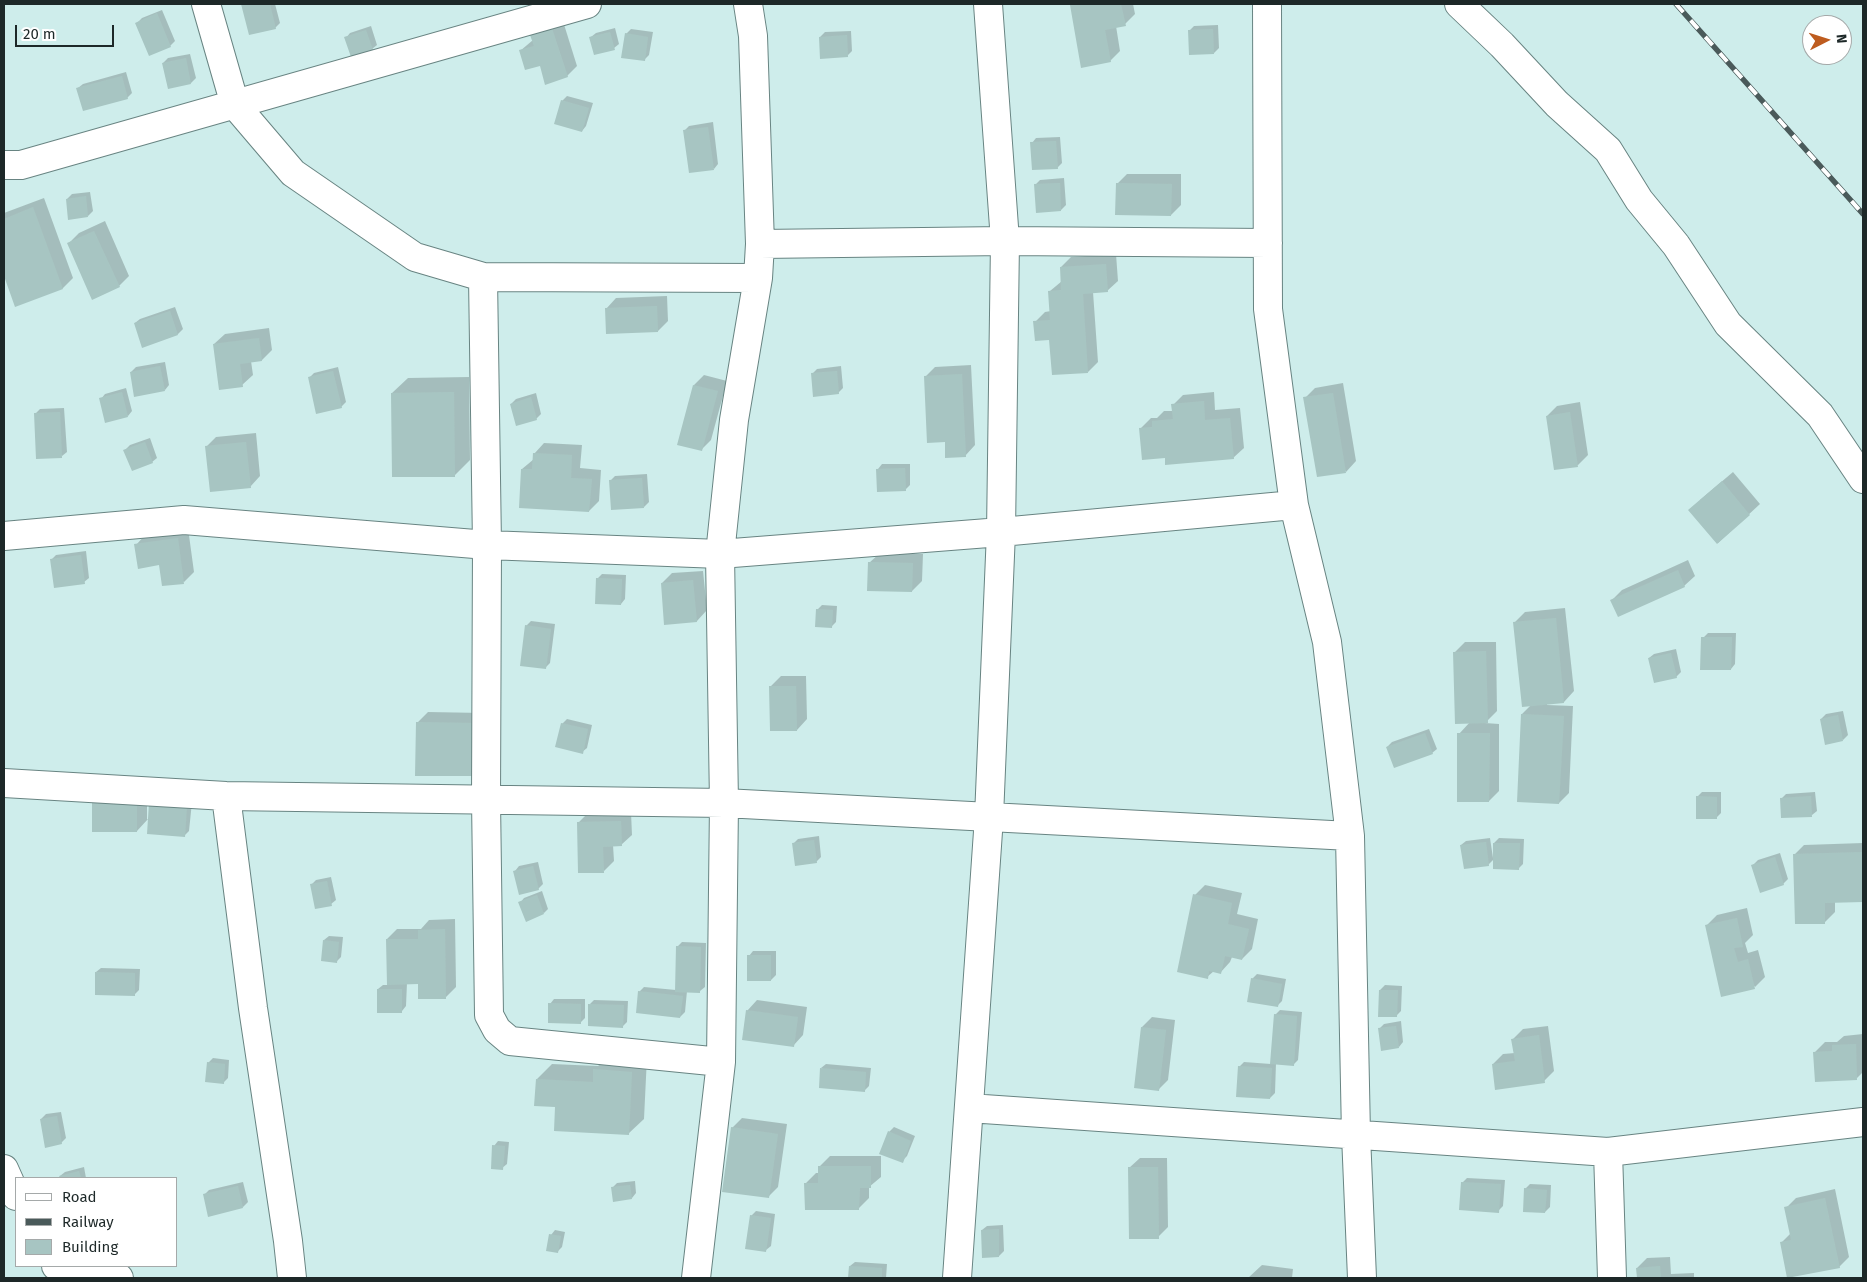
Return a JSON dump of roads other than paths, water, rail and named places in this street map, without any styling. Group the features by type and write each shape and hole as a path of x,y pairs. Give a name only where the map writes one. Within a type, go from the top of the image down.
{"street":[{"path":"206,4 235,105 293,173 415,257 483,277 758,278"},
{"path":"4,165 22,165 587,4"},
{"path":"696,1278 721,1062 724,803 720,554 734,420 758,278 760,244 753,36 748,4"},
{"path":"957,1278 989,817 1000,532 1004,241 988,4"},
{"path":"1267,4 1268,308 1294,505 1326,642 1350,836 1356,1135 1362,1278"},
{"path":"1459,4 1502,45 1557,104 1608,150 1639,200 1676,245 1728,324 1820,415 1863,479"},
{"path":"760,244 1004,241 1268,243"},
{"path":"483,277 487,545 486,800 489,1015 497,1030 510,1041 721,1062"},
{"path":"4,536 184,520 487,545 720,554 1000,532 1294,505"},
{"path":"4,783 226,796 724,803 1350,836"},
{"path":"226,796 253,1008 292,1278"},
{"path":"969,1108 1608,1152 1863,1122"},
{"path":"1608,1152 1612,1278"},
{"path":"4,1169 15,1194"},
{"path":"61,1267 119,1278"}],"railway":[{"path":"1676,4 1863,214"}]}
